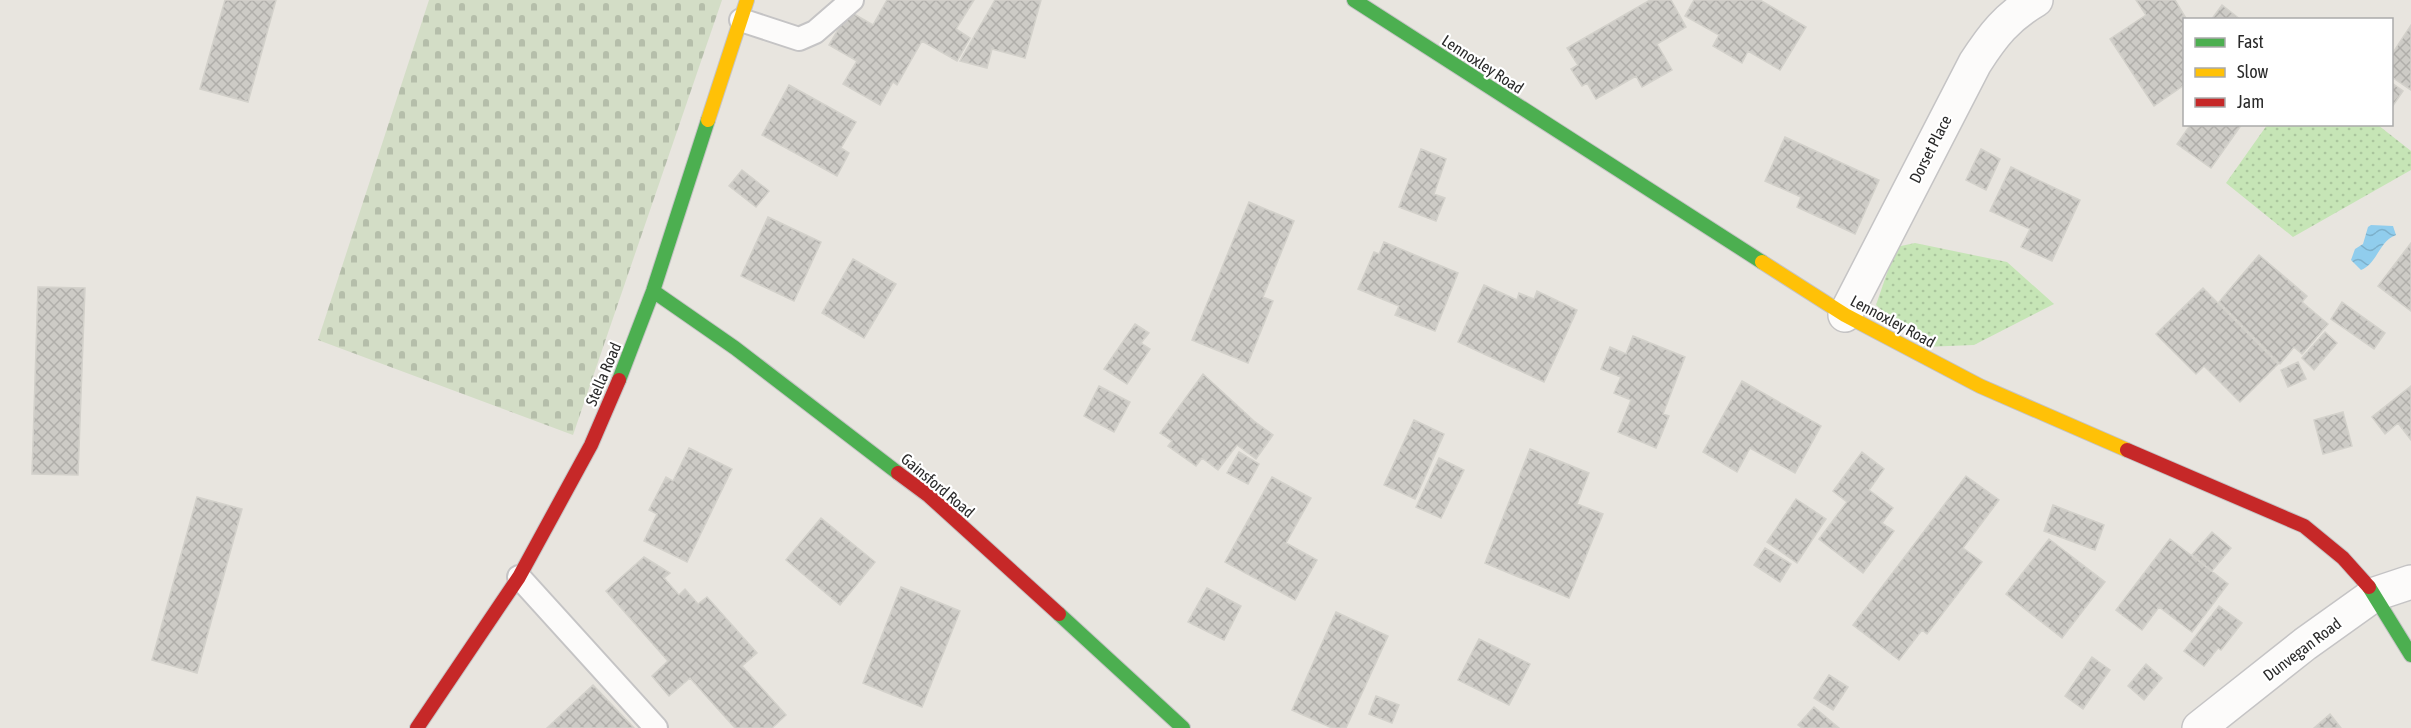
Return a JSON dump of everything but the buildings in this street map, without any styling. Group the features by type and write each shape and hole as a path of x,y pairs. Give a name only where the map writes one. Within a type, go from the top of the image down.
{"street":[{"name":"Lennoxley Road","path":"1354,0 1845,315 1980,386 2304,526 2343,558 2375,594 2411,655"},
{"name":"Dorset Place","path":"1845,315 1975,63 1994,33 2018,10 2036,0"},
{"name":"Stella Road","path":"417,728 519,577 591,445 626,364 653,291 744,10"},
{"name":"Gainsford Road","path":"653,291 735,348 929,496 1183,728"},
{"name":"Dunvegan Road","path":"2199,728 2305,645 2375,594 2411,582"}],"lane":[{"path":"744,10 799,39 815,32 852,0"},
{"path":"519,577 656,728"}],"green space":[{"path":"429,0 722,0 573,435 318,340"},
{"path":"2266,126 2379,126 2411,151 2411,170 2293,237 2226,183"},
{"path":"1915,243 2007,262 2054,304 1974,345 1924,347 1876,305 1896,247"}],"water":[{"path":"2371,225 2393,226 2396,235 2385,242 2371,263 2361,270 2351,260 2355,249 2363,244 2368,227"}],"traffic: fast":[{"path":"1354,0 1762,262"},
{"path":"619,380 653,291 708,120"},
{"path":"653,291 735,348 898,473"},
{"path":"2369,587 2411,655"},
{"path":"1059,614 1183,728"}],"traffic: slow":[{"path":"708,120 747,0"},
{"path":"1762,262 1845,315 1980,386 2127,450"}],"traffic: jam":[{"path":"417,728 519,577 591,445 619,380"},
{"path":"2127,450 2304,526 2343,558 2369,587"},
{"path":"898,473 929,496 1059,614"}]}
